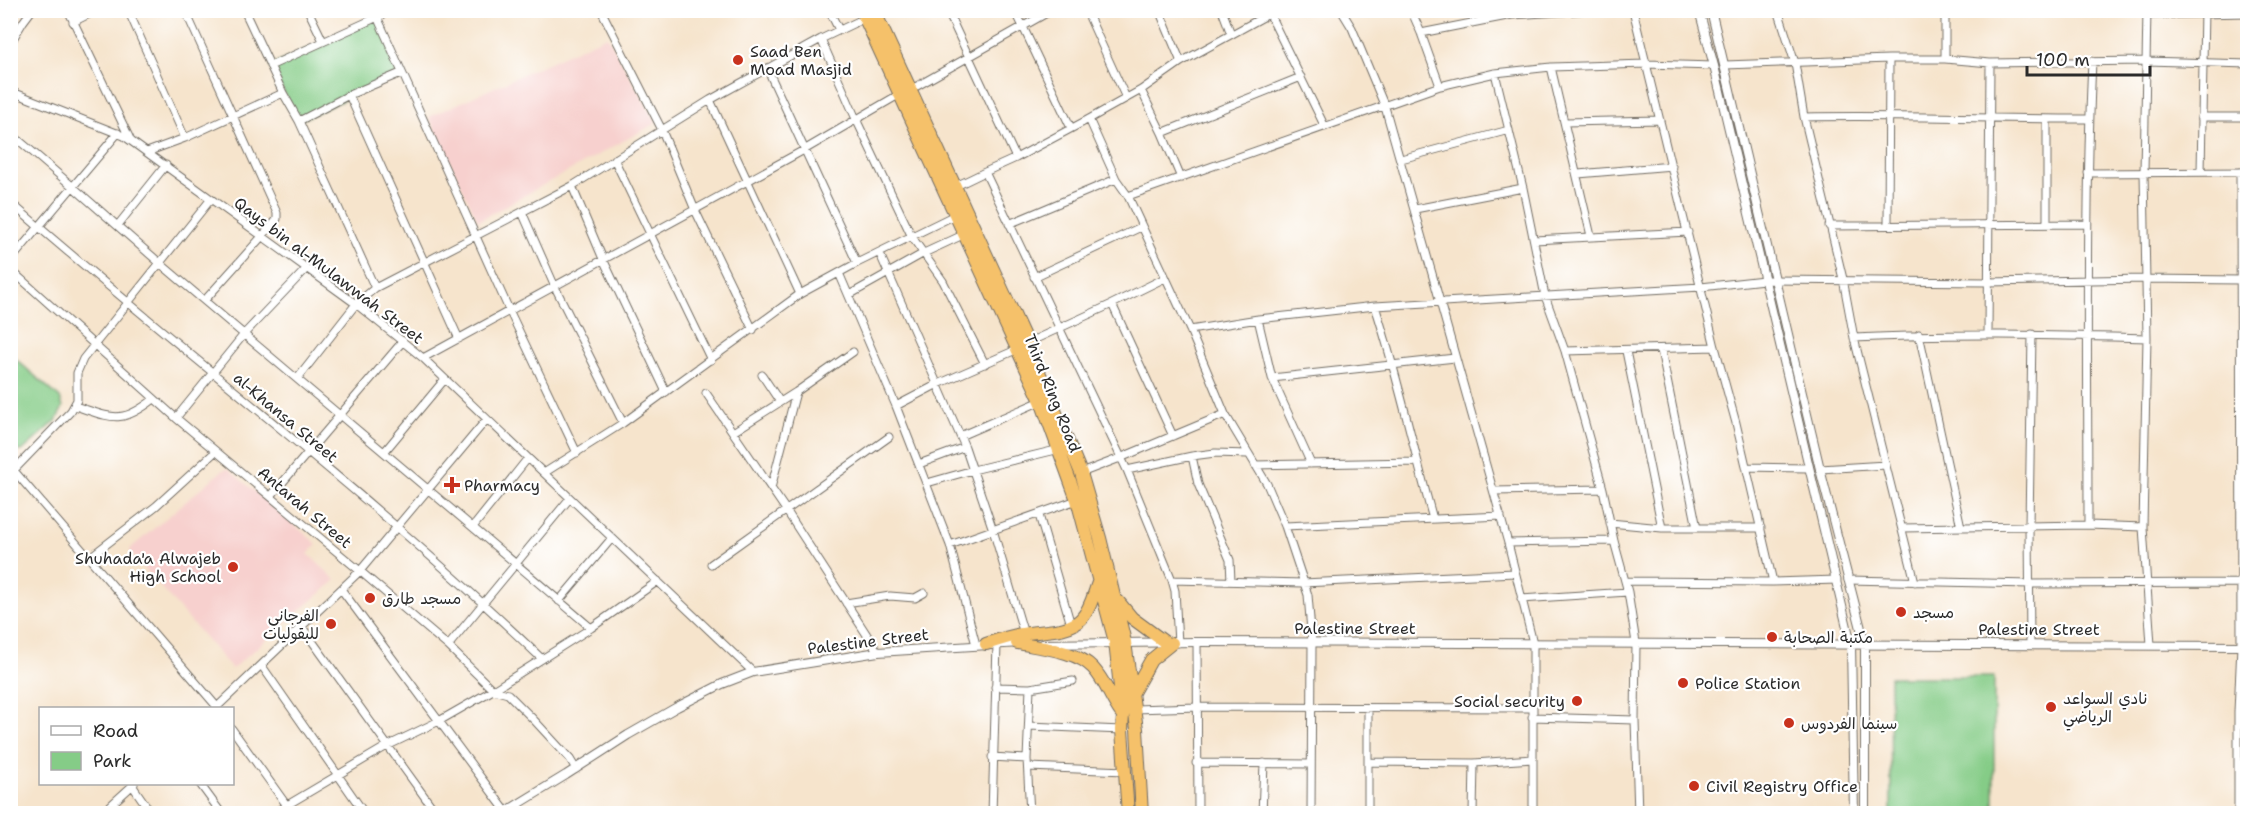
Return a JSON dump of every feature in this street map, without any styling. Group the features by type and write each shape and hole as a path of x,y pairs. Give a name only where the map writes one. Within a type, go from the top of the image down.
{"highway":[{"name":"Third Ring Road","path":"871,13 955,215 1022,346 1081,472 1116,598 1128,813"},
{"name":"Third Ring Road","path":"904,92 954,187 1022,346 1077,500 1120,642 1132,694 1142,813"},
{"path":"986,644 1071,626 1083,617 1099,578"},
{"path":"1116,598 1132,618 1172,643 1151,660 1132,694"},
{"path":"1020,638 1081,659 1093,668 1123,715"}],"street":[{"path":"10,44 22,22 32,10"},
{"path":"68,10 130,139"},
{"path":"73,22 97,10"},
{"path":"128,10 185,138"},
{"path":"185,10 277,213 277,219 205,300"},
{"path":"244,10 283,93 299,121 375,288"},
{"path":"308,10 323,41"},
{"path":"374,10 510,312 577,453"},
{"path":"270,66 393,10"},
{"path":"601,10 662,128 695,210 753,330"},
{"path":"829,10 839,30"},
{"path":"947,10 1016,158"},
{"path":"1015,10 1071,128"},
{"path":"423,358 804,150 855,119 1052,10"},
{"path":"1086,10 1126,98"},
{"path":"1159,10 1181,62"},
{"path":"1222,10 1231,34"},
{"path":"1341,10 1352,28 1385,106 1509,543 1533,644 1533,813"},
{"path":"1411,10 1440,86"},
{"path":"1421,33 1512,15 1591,10"},
{"path":"1633,10 1773,582"},
{"path":"1699,10 1851,644 1854,813"},
{"path":"1711,10 1820,469 1865,644 1865,813"},
{"path":"1778,10 1795,63 1804,117 1843,279 1854,338 1915,582"},
{"path":"1945,10 1945,59"},
{"path":"2201,172 2204,12"},
{"path":"298,378 356,304 375,288 572,186 710,100 871,13"},
{"path":"954,187 1016,158 1089,119 1141,90 1181,62 1273,13 1300,77 1325,127"},
{"path":"2151,645 2144,526 2147,338 2144,172 2147,13 2247,13"},
{"path":"821,39 855,119 912,237 944,280 985,364"},
{"path":"1725,65 1889,59 1945,59 1990,63 2147,61 2247,64"},
{"path":"1888,225 1889,59"},
{"path":"2088,525 2089,280 2087,224 2092,61"},
{"path":"1988,335 1990,63"},
{"path":"1128,196 1440,86 1495,73 1551,67 1647,64 1714,66"},
{"path":"1551,67 1591,236"},
{"path":"767,68 857,263"},
{"path":"299,121 349,95 401,73"},
{"path":"1495,73 1523,188 1545,296 1565,351 1626,581 1636,643 1635,720 1638,813"},
{"path":"1162,133 1300,77"},
{"path":"1141,90 1181,178"},
{"name":"Qays bin al-Mulawwah Street","path":"10,92 130,139 356,304 423,358 753,672"},
{"path":"147,152 185,138 283,93"},
{"path":"349,95 459,339"},
{"path":"710,100 800,294"},
{"path":"1804,117 2089,118"},
{"path":"2201,117 2247,117"},
{"path":"1089,119 1116,179 1128,196 1190,330 1225,414 1267,484 1285,526 1308,595 1312,642 1311,813"},
{"path":"2047,119 2047,224"},
{"path":"1565,122 1660,120"},
{"path":"1401,159 1509,130"},
{"path":"10,133 591,628"},
{"path":"10,261 75,187 118,133"},
{"path":"614,159 711,360"},
{"path":"118,225 166,165"},
{"path":"1578,174 1672,166"},
{"path":"984,172 1034,278 1061,328 1127,470 1172,580 1175,591 1172,643"},
{"path":"2088,173 2244,172 2241,280 2244,378 2240,583 2244,646 2238,712 2238,813"},
{"path":"1009,224 1116,179"},
{"path":"572,186 603,260 666,392"},
{"path":"1415,208 1523,188"},
{"path":"212,200 82,359 77,373 75,406 12,468 216,707"},
{"name":"al-Khansa Street","path":"10,202 396,527 484,603 541,658"},
{"path":"522,212 555,287 623,423"},
{"path":"544,473 623,423 800,294 955,215"},
{"path":"1829,226 2087,224"},
{"path":"1034,278 1142,226"},
{"path":"1534,240 1688,232"},
{"path":"849,295 924,253 965,234"},
{"path":"879,252 965,447 993,530 1020,638"},
{"name":"Antarah Street","path":"10,269 215,452 271,496 448,646 493,690 508,694 570,759 576,769"},
{"path":"176,418 245,333 306,269"},
{"path":"839,273 927,483 986,644 995,687 992,813"},
{"path":"896,406 1165,278"},
{"path":"1190,330 1258,319 1376,306 1701,287 1764,279 1988,282 2241,280"},
{"path":"1112,304 1173,436"},
{"path":"1376,306 1394,364 1433,519"},
{"path":"1258,319 1272,378 1311,464"},
{"path":"1854,338 1919,334 2032,334 2147,338"},
{"path":"1919,334 1961,527"},
{"path":"2030,645 2032,334"},
{"path":"271,496 403,341"},
{"path":"1565,351 1715,347"},
{"path":"1661,350 1698,528"},
{"path":"1626,351 1662,528"},
{"path":"733,432 853,352"},
{"path":"1272,378 1455,358"},
{"path":"762,375 780,402"},
{"path":"385,451 445,379"},
{"path":"771,488 796,392"},
{"path":"706,393 786,510 878,652"},
{"path":"75,406 108,416 127,417 138,412 154,399"},
{"path":"960,436 1041,401"},
{"path":"1081,472 1225,414"},
{"path":"218,707 360,571 487,419"},
{"path":"711,564 889,437"},
{"path":"919,464 965,447"},
{"path":"927,483 1060,449"},
{"path":"90,557 156,507 215,452"},
{"path":"1127,470 1192,456 1215,453 1248,454"},
{"path":"1192,456 1198,484 1230,560 1231,581"},
{"path":"473,527 528,458"},
{"path":"1255,465 1417,462"},
{"path":"1820,469 1886,465"},
{"path":"1746,467 1809,468"},
{"path":"1494,490 1603,489"},
{"path":"448,646 570,498"},
{"path":"950,545 1077,500"},
{"path":"1039,515 1071,626"},
{"path":"1285,526 1501,516"},
{"path":"1610,523 1662,528 1761,528"},
{"path":"1902,528 2144,526"},
{"path":"560,601 612,538"},
{"path":"1509,543 1614,541"},
{"path":"1172,580 1304,583 1515,573"},
{"path":"1848,580 2031,584 2240,583 2247,578"},
{"path":"1626,581 1837,580"},
{"path":"272,813 387,746 439,721 493,690 591,628 657,581"},
{"path":"341,589 505,813"},
{"path":"1521,599 1628,592"},
{"path":"846,603 890,596 915,598 924,593"},
{"path":"302,627 436,813"},
{"name":"Palestine Street","path":"1020,638 1172,643 2244,646"},
{"path":"1197,642 1198,813"},
{"name":"Palestine Street","path":"505,813 608,747 677,707 722,684 753,672 878,652 986,644"},
{"path":"262,666 365,813"},
{"path":"995,687 1030,688 1073,681"},
{"path":"1030,688 1028,759 1030,813"},
{"path":"1135,709 1197,707 1533,708"},
{"path":"1368,708 1368,813"},
{"path":"1852,712 1865,713"},
{"path":"2238,712 2247,712"},
{"path":"1532,717 1635,720"},
{"path":"1029,726 1122,730"},
{"path":"234,732 293,813"},
{"path":"992,757 1028,759"},
{"path":"1369,762 1474,763 1533,759"},
{"path":"1196,763 1310,764"},
{"path":"1262,813 1264,763"},
{"path":"1473,813 1474,763"},
{"path":"2239,765 2247,765"},
{"path":"1029,767 1125,771"},
{"path":"101,813 132,785"},
{"path":"134,785 152,813"},
{"path":"202,785 222,813"},
{"path":"10,807 16,813"}],"shaded area":[{"path":"607,36 656,123 478,221 429,117"},
{"name":"Shuhada'a Alwajeb High School","path":"228,469 317,544 308,554 336,580 232,669 130,552 131,548 223,470"}],"green space":[{"path":"378,18 401,73 299,121 270,66"},
{"path":"10,354 60,398 63,407 56,421 22,451 10,450"},
{"path":"1890,677 1994,677 1994,813 1891,813"}],"place":[{"name":"Saad Ben Moad Masjid","path":"738,60"},
{"name":"Pharmacy","path":"452,485"},
{"name":"Shuhada'a Alwajeb High School","path":"233,567"},
{"name":"مسجد طارق","path":"370,598"},
{"name":"مسجد","path":"1901,612"},
{"name":"الفرجاني للبقوليات","path":"331,624"},
{"name":"مكتبة الصحابة","path":"1772,637"},
{"name":"Police Station","path":"1683,683"},
{"name":"Social security","path":"1577,701"},
{"name":"نادي السواعد الرياضي","path":"2051,707"},
{"name":"سينما الفردوس","path":"1789,723"},
{"name":"Civil Registry Office","path":"1694,786"}]}
